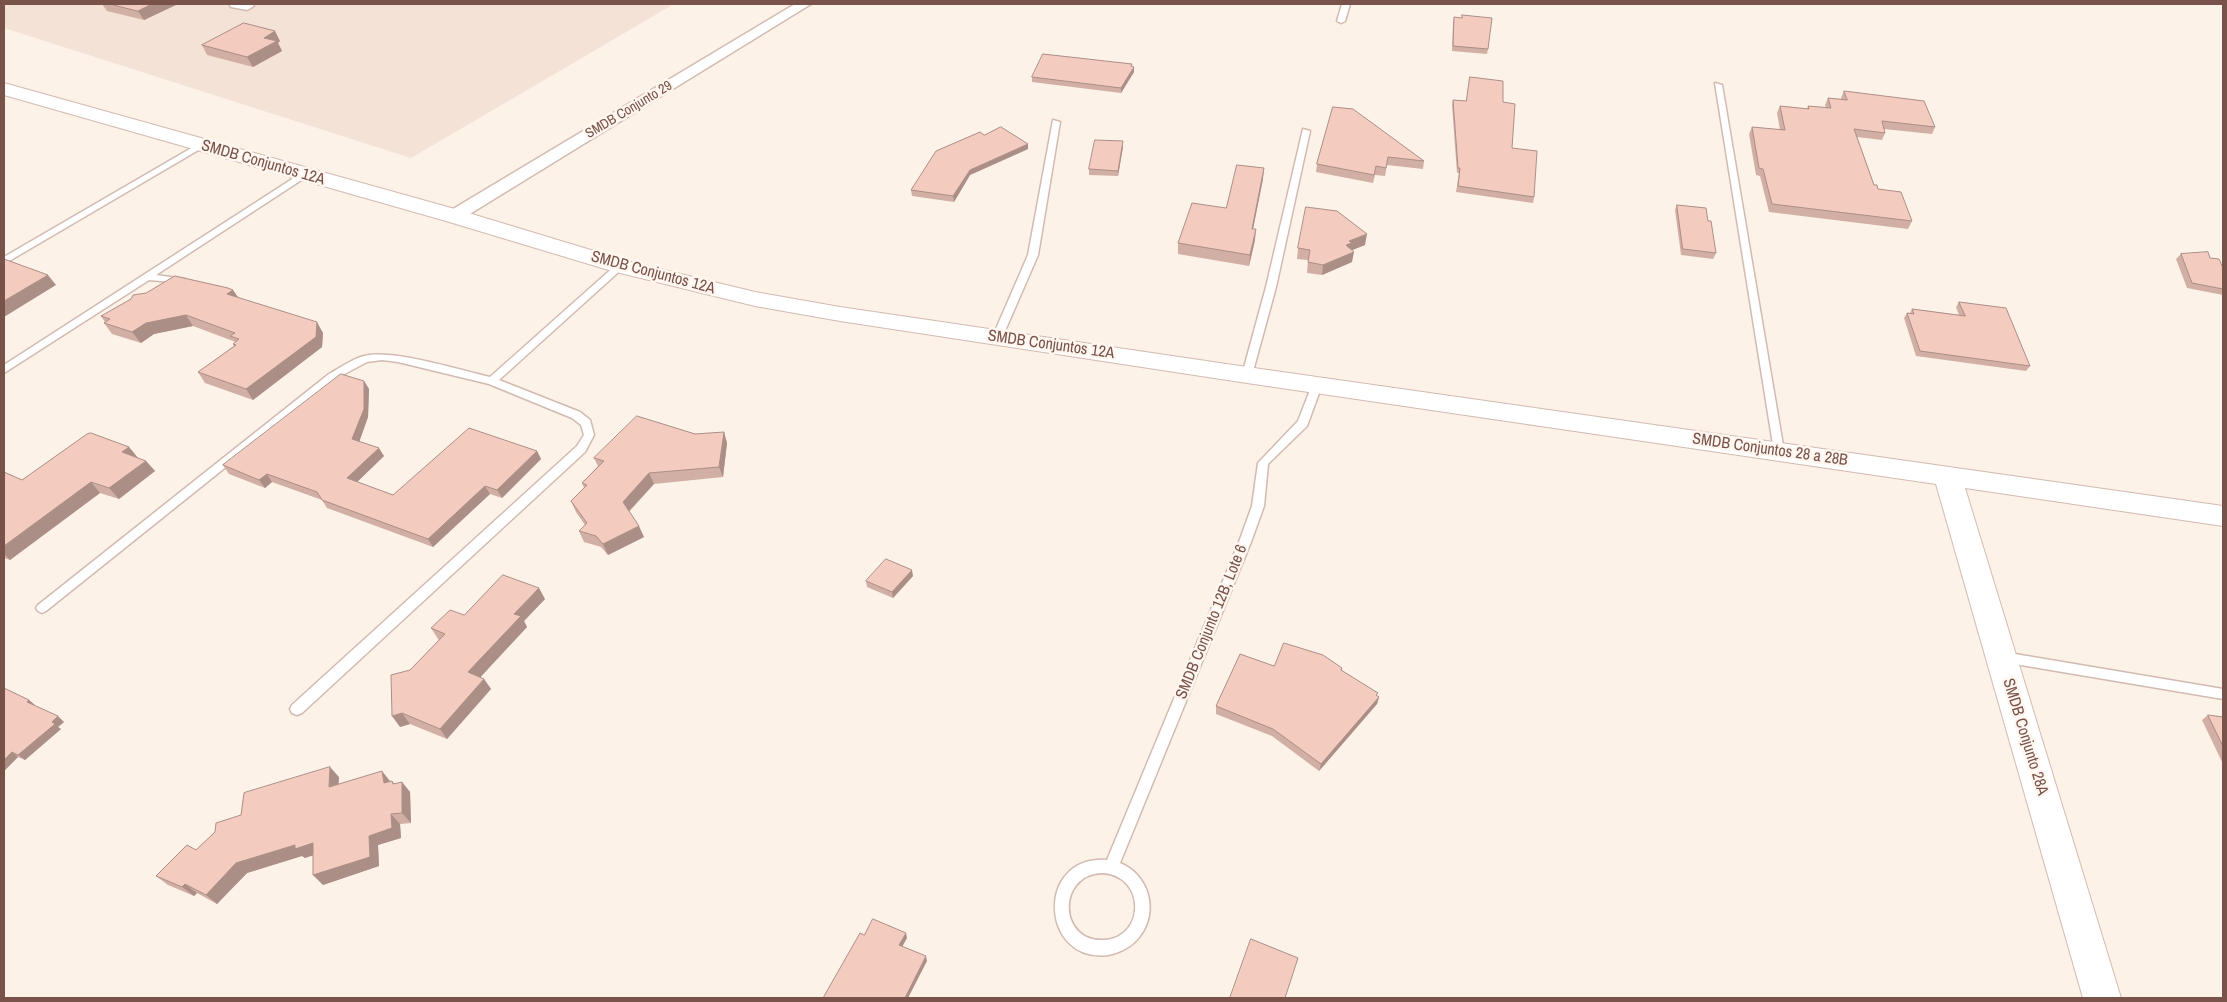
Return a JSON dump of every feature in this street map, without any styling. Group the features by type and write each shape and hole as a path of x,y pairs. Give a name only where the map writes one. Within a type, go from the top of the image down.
{"street":[{"name":"SMDB Conjunto 29","path":"454,216 804,4"},
{"name":"SMDB Conjuntos 12A","path":"7,93 454,216 620,266 755,299 840,314 1317,385"},
{"name":"SMDB Conjuntos 28 a 28B","path":"1317,385 2223,516"},
{"name":"SMDB Conjunto 28A","path":"1947,475 2102,998"}],"lane":[{"path":"1341,21 1346,4"},
{"path":"1718,85 1779,451"},
{"path":"997,338 1033,255 1056,122"},
{"path":"1247,375 1271,287 1306,131"},
{"path":"4,261 203,146"},
{"path":"4,370 303,175"},
{"path":"492,381 620,266"},
{"path":"149,276 196,284"},
{"path":"42,608 332,376 365,359 382,357 398,359 492,381 576,415 586,423 589,435 581,449 297,709"},
{"name":"SMDB Conjunto 12B, Lote 6","path":"1111,867 1245,542 1258,506 1264,463 1303,423 1317,385"},
{"path":"2001,657 2223,694"},
{"path":"1097,867 1111,867 1124,872 1134,880 1142,892 1144,905 1142,918 1136,931 1126,940 1112,946 1098,947 1085,943 1073,936 1065,926 1061,913 1061,901 1065,889 1072,878 1084,870 1097,867"}],"shaded area":[{"path":"4,4 674,4 411,158 4,28"}],"building":[{"path":"110,4 152,4 138,11"},
{"path":"1462,15 1492,18 1488,49 1453,46 1454,17 1462,18"},
{"path":"244,23 275,31 264,38 277,41 247,57 202,45"},
{"path":"1043,54 1132,64 1131,66 1134,67 1121,88 1032,77"},
{"path":"1470,77 1503,81 1503,102 1515,104 1512,148 1537,151 1534,197 1458,186 1460,168 1458,168 1453,100 1466,101"},
{"path":"1844,91 1924,101 1935,127 1882,121 1885,133 1854,129 1874,185 1877,185 1878,189 1901,192 1912,221 1772,204 1763,169 1759,168 1752,127 1785,130 1780,106 1809,109 1808,106 1831,108 1828,98 1847,100"},
{"path":"1333,107 1353,109 1424,161 1388,157 1386,168 1376,166 1374,175 1317,164"},
{"path":"1001,127 1028,144 970,170 953,196 911,190 936,151 980,132 984,135"},
{"path":"1095,140 1123,141 1118,171 1089,169"},
{"path":"1237,165 1264,168 1252,229 1256,229 1250,255 1178,243 1192,203 1226,208"},
{"path":"1677,205 1706,208 1708,221 1711,221 1716,253 1683,249"},
{"path":"1306,207 1337,211 1367,234 1349,241 1352,243 1346,245 1354,252 1323,265 1308,262 1310,250 1298,248"},
{"path":"2208,252 2210,258 2219,259 2223,268 2223,289 2192,283 2181,254"},
{"path":"4,259 48,275 4,301"},
{"path":"175,276 228,288 233,290 227,294 317,322 316,337 246,389 198,372 236,345 233,344 239,339 230,336 235,333 186,315 146,323 132,332 104,323 110,319 101,316 131,299 133,295 146,293"},
{"path":"1959,302 2006,308 2030,366 1920,351 1907,313 1914,314 1912,309 1965,316"},
{"path":"341,374 364,381 364,409 352,439 379,448 347,478 393,495 469,428 537,451 497,490 485,486 428,539 322,500 317,492 267,474 259,480 223,465"},
{"path":"637,416 695,434 724,432 719,467 649,473 623,502 639,526 603,544 596,536 579,531 587,523 571,501 587,485 582,483 604,461 594,458"},
{"path":"91,433 129,447 122,452 146,461 109,488 91,482 4,546 4,472 22,480"},
{"path":"886,559 912,570 892,592 866,581"},
{"path":"503,575 539,588 514,614 521,616 468,672 484,679 440,729 402,713 392,716 391,675 410,670 445,634 431,628 450,610 464,615"},
{"path":"1284,643 1323,655 1342,668 1341,670 1378,693 1376,695 1379,697 1321,764 1273,729 1216,706 1240,654 1274,666"},
{"path":"4,688 29,700 27,702 58,716 52,722 55,724 18,755 12,752 4,760"},
{"path":"2208,715 2223,717 2223,746"},
{"path":"330,767 329,787 382,771 384,783 392,781 393,784 402,782 402,813 391,814 392,828 369,836 370,857 313,875 313,843 295,849 295,845 236,863 206,895 185,884 182,887 156,876 187,845 196,850 215,832 216,823 241,815 244,793"},
{"path":"873,919 906,933 899,945 926,956 905,998 823,998 860,933 864,935"},
{"path":"1251,939 1298,958 1285,998 1230,998"}]}
